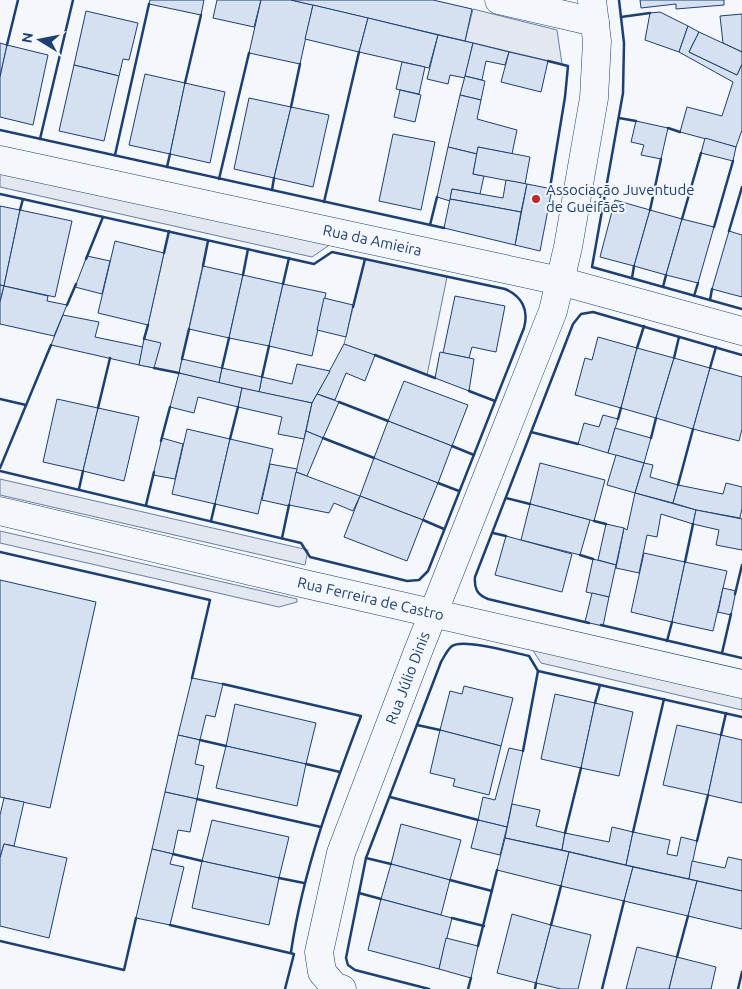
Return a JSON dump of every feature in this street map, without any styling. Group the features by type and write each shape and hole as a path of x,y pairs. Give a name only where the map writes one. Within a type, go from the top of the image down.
{"street":[{"path":"499,0 594,11"},
{"name":"Rua Júlio Dinis","path":"342,989 334,986 322,972 319,952 341,853 553,311 594,98 598,60 594,11"},
{"name":"Rua da Amieira","path":"0,160 560,281 742,331"},
{"name":"Rua Ferreira de Castro","path":"0,511 434,614 742,684"}],"shaded area":[{"path":"473,9 557,30 562,64 465,41"},
{"path":"0,171 331,244 312,257 0,187"},
{"path":"169,231 208,241 179,373 139,365"},
{"path":"365,259 447,277 427,375 344,344"},
{"path":"0,479 308,550 305,565 0,495"},
{"path":"0,531 297,599 297,602 279,607 0,543"},
{"path":"532,649 742,698 742,710 541,663"}],"building":[{"path":"150,0 204,0 201,15 149,4"},
{"path":"217,0 261,0 254,27 213,18"},
{"path":"261,0 291,0 313,5 300,64 249,53"},
{"path":"291,0 433,0 472,9 465,41"},
{"path":"640,0 724,0 724,5 676,9 676,4 641,8"},
{"path":"313,5 368,18 359,52 305,39"},
{"path":"86,11 138,23 129,60 123,59 119,76 74,65"},
{"path":"660,12 688,26 679,52 645,40 650,13"},
{"path":"742,14 742,52 723,43 720,16"},
{"path":"368,18 438,35 429,68 359,52"},
{"path":"688,26 699,32 689,52 737,75 742,64 742,130 736,147 680,132 687,107 722,116 733,82 679,52"},
{"path":"699,32 742,52 742,64 737,75 689,52"},
{"path":"438,35 473,43 465,78 450,75 448,84 427,79"},
{"path":"0,43 7,45 0,77"},
{"path":"473,43 509,52 505,65 486,61 482,80 465,76"},
{"path":"7,45 48,55 33,125 0,117 0,77"},
{"path":"509,52 548,61 541,92 501,82"},
{"path":"402,62 425,67 419,94 396,89"},
{"path":"74,65 119,76 104,141 59,131"},
{"path":"145,74 185,83 170,154 129,145"},
{"path":"465,76 485,81 481,100 460,95"},
{"path":"185,83 225,92 210,163 170,154"},
{"path":"400,90 421,95 415,122 394,117"},
{"path":"460,95 481,100 477,119 517,130 512,154 478,147 477,154 448,147"},
{"path":"249,98 291,107 274,178 234,169"},
{"path":"291,107 329,115 313,187 274,178"},
{"path":"636,121 668,128 661,159 641,155 644,145 631,142"},
{"path":"393,134 435,142 421,210 379,201"},
{"path":"705,138 736,147 733,161 701,153"},
{"path":"448,147 477,154 473,174 484,176 480,194 452,189 450,201 437,197"},
{"path":"478,147 530,157 525,184 473,174"},
{"path":"506,180 527,184 521,212 450,199 452,189 503,198"},
{"path":"527,184 552,189 540,251 515,245"},
{"path":"450,199 521,212 515,245 444,228"},
{"path":"615,200 650,210 634,266 600,257"},
{"path":"0,206 20,210 4,286 0,285"},
{"path":"20,210 72,221 55,297 4,286"},
{"path":"650,210 682,219 666,275 634,266"},
{"path":"682,219 714,227 698,283 666,275"},
{"path":"729,231 742,235 742,297 712,289"},
{"path":"115,241 164,253 148,325 98,313"},
{"path":"87,256 110,261 102,294 75,287"},
{"path":"203,266 243,275 229,338 189,329"},
{"path":"243,275 283,284 269,346 229,338"},
{"path":"283,284 326,293 312,356 269,346"},
{"path":"0,285 4,286 0,302"},
{"path":"4,286 48,296 47,301 67,305 54,336 0,324 0,302"},
{"path":"455,296 505,306 496,352 472,347 469,358 443,353"},
{"path":"324,298 353,305 346,337 317,330"},
{"path":"63,315 99,322 95,337 143,347 139,365 51,345"},
{"path":"598,337 637,348 621,408 575,395 585,358 592,360"},
{"path":"144,339 161,343 154,368 139,365"},
{"path":"344,344 375,355 365,381 346,373 335,400 317,394"},
{"path":"637,348 674,358 656,418 621,408"},
{"path":"440,352 474,359 469,391 435,378"},
{"path":"674,358 710,368 693,429 656,418"},
{"path":"182,359 222,368 219,383 179,373"},
{"path":"297,364 330,371 312,403 259,392 262,377 292,384"},
{"path":"222,368 262,377 259,392 219,383"},
{"path":"710,368 742,377 742,429 739,441 693,429"},
{"path":"179,373 242,388 238,407 198,397 194,413 170,407"},
{"path":"404,381 468,405 452,446 388,421"},
{"path":"242,388 312,403 304,439 278,434 282,417 238,407"},
{"path":"317,394 339,402 323,438 306,431 312,403"},
{"path":"57,399 98,408 83,471 43,462"},
{"path":"98,408 139,417 124,481 83,471"},
{"path":"603,415 618,419 608,453 578,444 584,423 599,427"},
{"path":"388,421 452,446 438,483 374,458"},
{"path":"615,428 651,438 644,463 608,453"},
{"path":"187,429 230,439 215,504 172,494"},
{"path":"306,431 323,438 307,476 296,472"},
{"path":"162,438 183,444 175,479 153,475"},
{"path":"230,439 273,449 258,514 215,504"},
{"path":"616,455 644,463 635,493 607,485"},
{"path":"374,458 438,483 423,520 360,496"},
{"path":"540,463 605,480 594,521 530,504"},
{"path":"644,463 653,465 650,477 678,485 673,503 635,493"},
{"path":"270,464 297,469 289,506 262,500"},
{"path":"296,472 360,496 353,511 334,503 329,513 289,505"},
{"path":"726,483 742,487 740,518 696,510 673,503 678,485 723,494"},
{"path":"635,493 696,510 693,524 661,514 657,537 647,535 639,573 616,568 624,528 627,530"},
{"path":"360,496 423,520 407,561 344,537"},
{"path":"530,504 590,520 580,555 521,540"},
{"path":"696,510 742,519 742,550 716,545 719,530 693,524"},
{"path":"606,524 624,528 616,565 598,560"},
{"path":"506,536 572,554 562,592 495,575"},
{"path":"644,553 685,562 672,622 631,612"},
{"path":"593,559 616,565 609,597 586,592"},
{"path":"685,562 727,571 713,631 672,622"},
{"path":"0,580 96,602 50,808 0,797"},
{"path":"723,588 736,591 731,615 718,612"},
{"path":"592,593 609,597 603,626 585,622"},
{"path":"192,678 223,684 215,717 206,715 200,740 178,735"},
{"path":"464,686 513,698 501,746 440,730 450,691 462,694"},
{"path":"555,694 595,703 581,768 541,759"},
{"path":"595,703 633,712 619,776 581,768"},
{"path":"235,704 316,723 306,764 226,746"},
{"path":"677,725 721,735 708,795 663,785"},
{"path":"440,730 501,746 489,795 453,786 455,779 430,773"},
{"path":"178,735 200,740 195,764 204,766 197,799 165,792"},
{"path":"721,735 742,740 742,803 708,795"},
{"path":"226,746 306,764 297,806 216,788"},
{"path":"509,748 523,751 507,827 478,820 483,797 495,800"},
{"path":"165,792 197,799 190,832 178,830 173,854 152,849"},
{"path":"4,798 24,802 14,846 4,844 0,858 0,815"},
{"path":"512,804 540,810 536,826 565,833 562,850 505,838"},
{"path":"212,820 289,837 279,878 202,861"},
{"path":"478,820 507,827 500,855 471,848"},
{"path":"401,824 461,840 450,880 391,864"},
{"path":"612,827 633,832 626,865 562,850 565,833 609,842"},
{"path":"633,832 670,840 667,854 677,856 681,837 697,841 689,879 626,865"},
{"path":"505,838 569,852 561,886 497,870"},
{"path":"4,844 67,858 49,938 0,926 0,858"},
{"path":"152,849 173,854 170,864 184,867 170,925 136,918"},
{"path":"569,852 633,867 624,901 561,886"},
{"path":"728,857 742,860 742,891 689,879 692,861 725,868"},
{"path":"202,861 279,878 269,925 192,908"},
{"path":"391,864 450,880 441,915 381,899"},
{"path":"633,867 697,881 688,916 624,901"},
{"path":"697,881 742,891 742,929 688,916"},
{"path":"381,899 452,918 439,969 368,950"},
{"path":"512,914 551,925 536,983 497,973"},
{"path":"551,925 591,935 578,989 561,989 536,983"},
{"path":"446,938 478,946 471,978 439,969"},
{"path":"637,947 677,957 669,989 626,989"},
{"path":"677,957 716,967 711,989 669,989"}],"wall":[{"path":"7,45 18,0"},
{"path":"40,139 73,0"},
{"path":"619,0 624,43 623,93 592,267 742,309"},
{"path":"115,155 149,4"},
{"path":"621,17 650,13"},
{"path":"185,83 201,15"},
{"path":"324,202 359,52"},
{"path":"219,179 249,53"},
{"path":"548,61 568,66 565,97 550,188"},
{"path":"291,107 300,64"},
{"path":"619,118 636,121"},
{"path":"668,128 680,132"},
{"path":"0,130 444,228"},
{"path":"682,219 701,153"},
{"path":"167,167 170,154"},
{"path":"650,210 661,159"},
{"path":"714,227 733,161"},
{"path":"272,190 274,178"},
{"path":"729,231 742,187"},
{"path":"0,194 314,264 332,252 505,289 520,300 526,315 524,328 428,571 419,580 407,581 310,557 301,543 0,471"},
{"path":"430,225 437,197"},
{"path":"20,210 23,199"},
{"path":"86,259 103,217"},
{"path":"164,253 169,231"},
{"path":"203,266 208,241"},
{"path":"243,275 248,249"},
{"path":"283,284 289,258"},
{"path":"353,307 365,259"},
{"path":"632,278 634,266"},
{"path":"663,287 666,275"},
{"path":"694,296 698,283"},
{"path":"67,305 76,284"},
{"path":"710,300 712,289"},
{"path":"589,623 488,599 479,593 475,581 573,324 581,314 593,312 742,355"},
{"path":"144,339 148,325"},
{"path":"637,348 644,326"},
{"path":"182,359 189,329"},
{"path":"674,358 679,337"},
{"path":"222,368 229,338"},
{"path":"0,468 51,345"},
{"path":"262,377 269,346"},
{"path":"710,368 716,347"},
{"path":"375,355 435,378"},
{"path":"98,408 110,358"},
{"path":"154,368 179,373"},
{"path":"469,391 495,401"},
{"path":"0,399 26,405"},
{"path":"339,402 388,421"},
{"path":"161,441 170,407"},
{"path":"230,439 238,407"},
{"path":"618,419 621,408"},
{"path":"651,438 656,418"},
{"path":"678,485 693,429"},
{"path":"531,432 578,444"},
{"path":"323,438 374,458"},
{"path":"452,446 474,455"},
{"path":"79,489 83,471"},
{"path":"146,505 154,472"},
{"path":"438,483 459,491"},
{"path":"506,498 530,504"},
{"path":"211,521 215,504"},
{"path":"282,538 289,505"},
{"path":"423,520 444,529"},
{"path":"594,521 606,524"},
{"path":"685,562 693,524"},
{"path":"493,533 506,536"},
{"path":"0,552 210,600 192,678"},
{"path":"580,555 593,559"},
{"path":"735,594 742,565"},
{"path":"722,653 731,614"},
{"path":"667,641 672,622"},
{"path":"601,625 742,658"},
{"path":"429,989 355,970 348,965 346,958 366,858 441,662 452,646 467,644 501,649 529,656 538,671 742,717"},
{"path":"523,751 538,671"},
{"path":"223,684 361,716 329,803 311,862 296,921 291,952"},
{"path":"595,703 600,685"},
{"path":"633,832 664,699"},
{"path":"721,735 726,713"},
{"path":"417,725 440,730"},
{"path":"200,740 226,746"},
{"path":"306,764 340,772"},
{"path":"565,833 581,768"},
{"path":"697,841 708,795"},
{"path":"390,797 478,820"},
{"path":"197,799 321,827"},
{"path":"173,854 202,861"},
{"path":"366,858 391,864"},
{"path":"478,946 497,870"},
{"path":"279,878 304,883"},
{"path":"450,880 492,891"},
{"path":"551,925 561,886"},
{"path":"359,893 381,899"},
{"path":"602,989 624,901"},
{"path":"677,957 688,916"},
{"path":"0,941 124,970 136,918"},
{"path":"452,918 484,926"},
{"path":"170,925 294,954 285,989"},
{"path":"738,989 742,972"},
{"path":"468,989 471,978"},
{"path":"535,989 536,983"}],"place":[{"name":"Associação Juventude de Gueifães","path":"536,199"}]}
